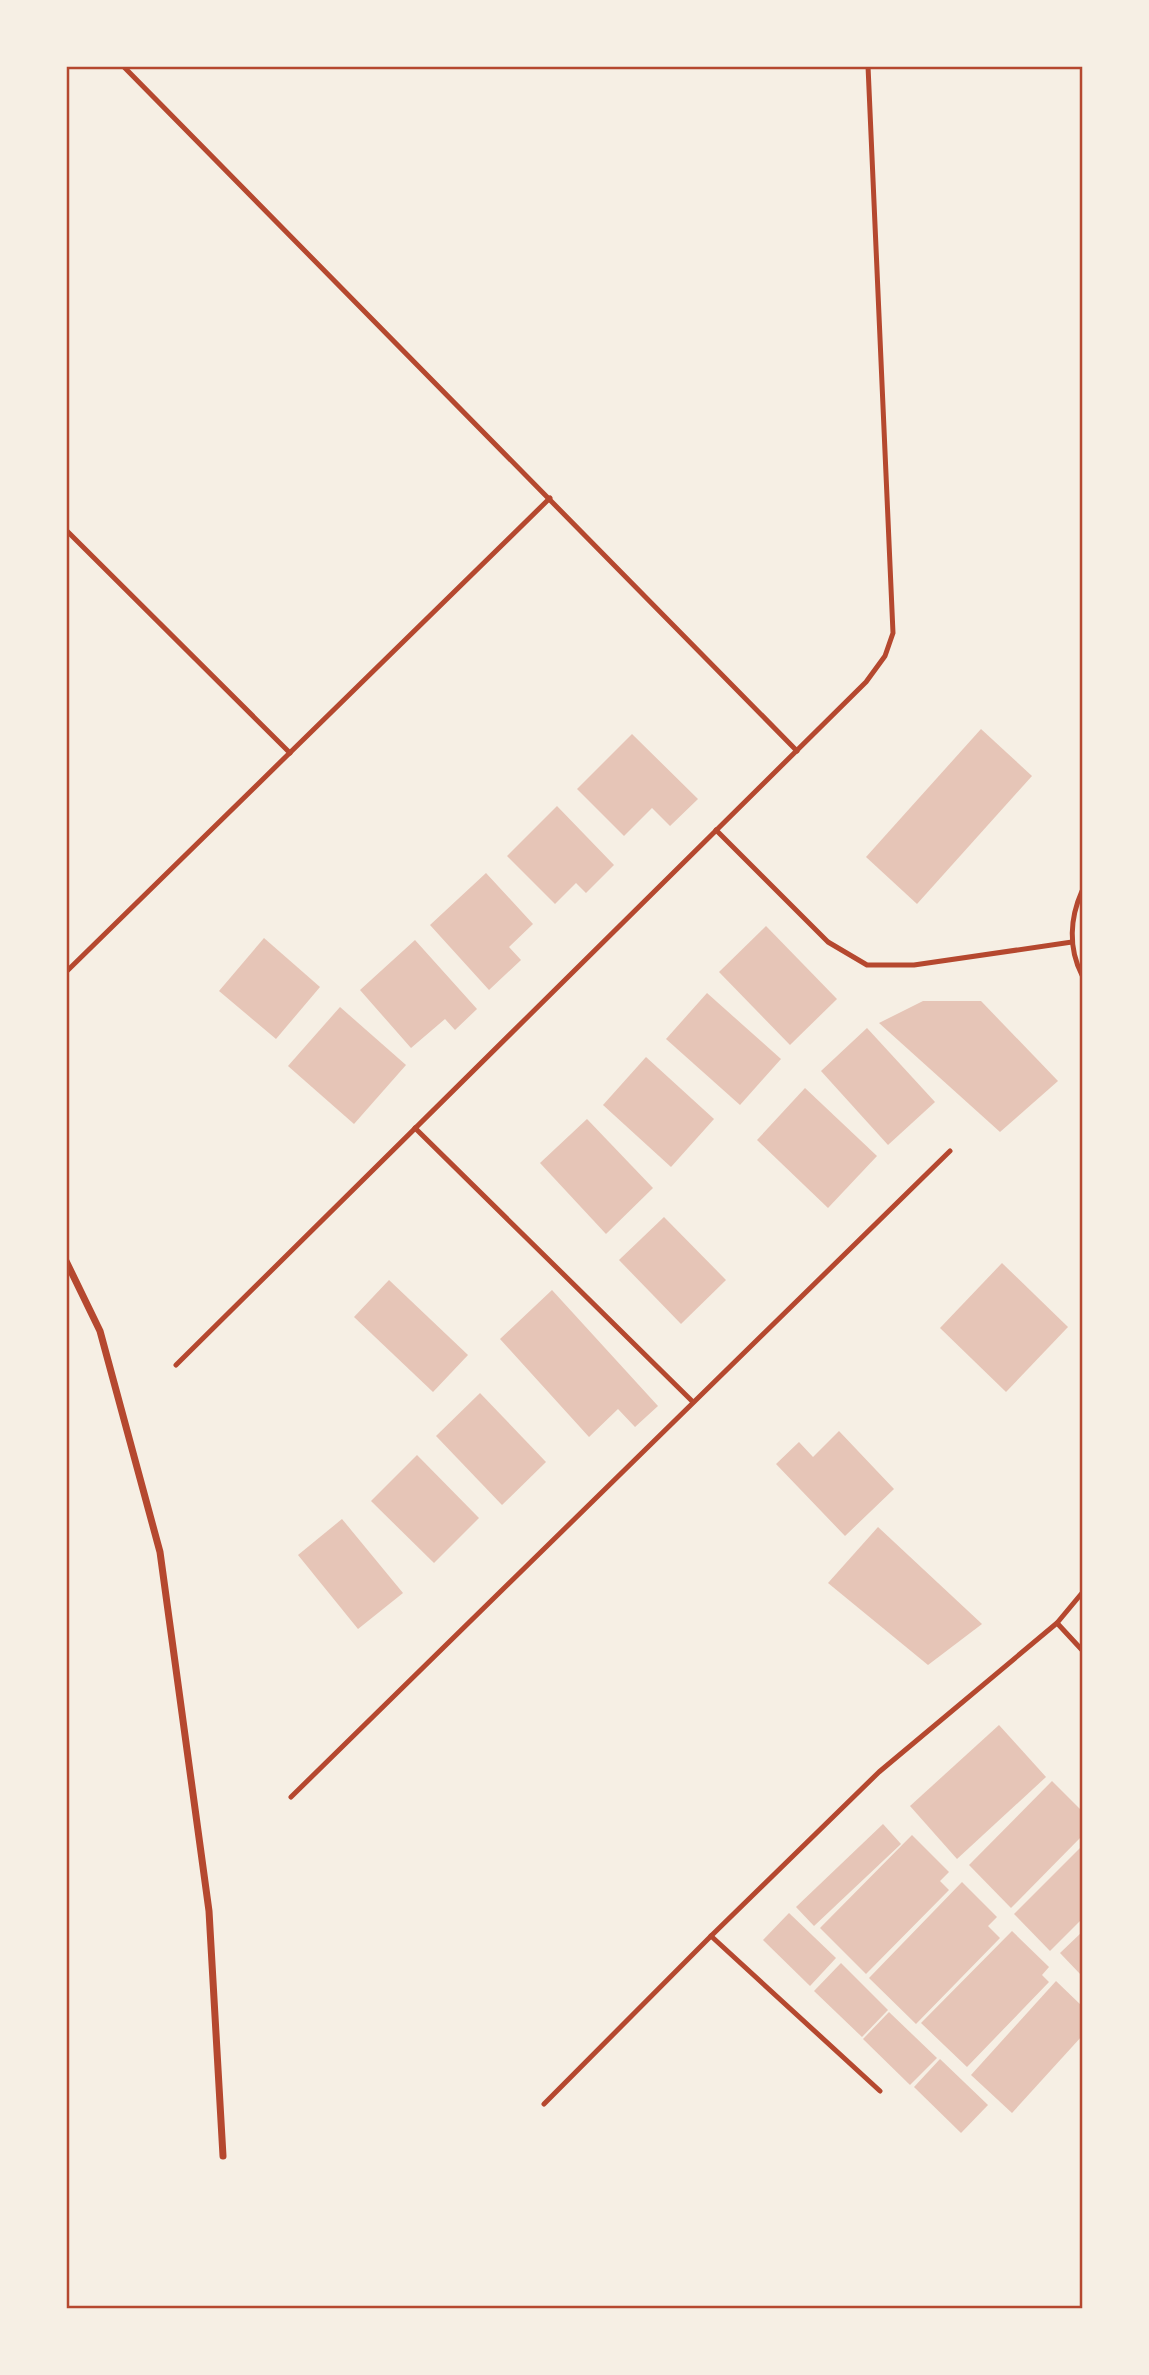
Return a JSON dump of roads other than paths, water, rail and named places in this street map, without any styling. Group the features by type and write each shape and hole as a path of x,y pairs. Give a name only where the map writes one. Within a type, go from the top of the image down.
{"street":[{"path":"66,1261 100,1331 160,1552 209,1911 223,2157"}],"lane":[{"path":"123,66 797,751"},
{"path":"176,1365 866,682 885,656 892,633 868,66"},
{"path":"66,972 550,498"},
{"path":"66,530 290,753"},
{"path":"716,831 828,942 867,965 914,965 1072,942"},
{"path":"1083,891 1074,911 1072,942 1083,975"},
{"path":"415,1128 693,1402"},
{"path":"291,1797 950,1151"},
{"path":"544,2104 879,1772 1057,1623 1083,1593"},
{"path":"1057,1623 1083,1650"},
{"path":"712,1936 880,2091"}]}
